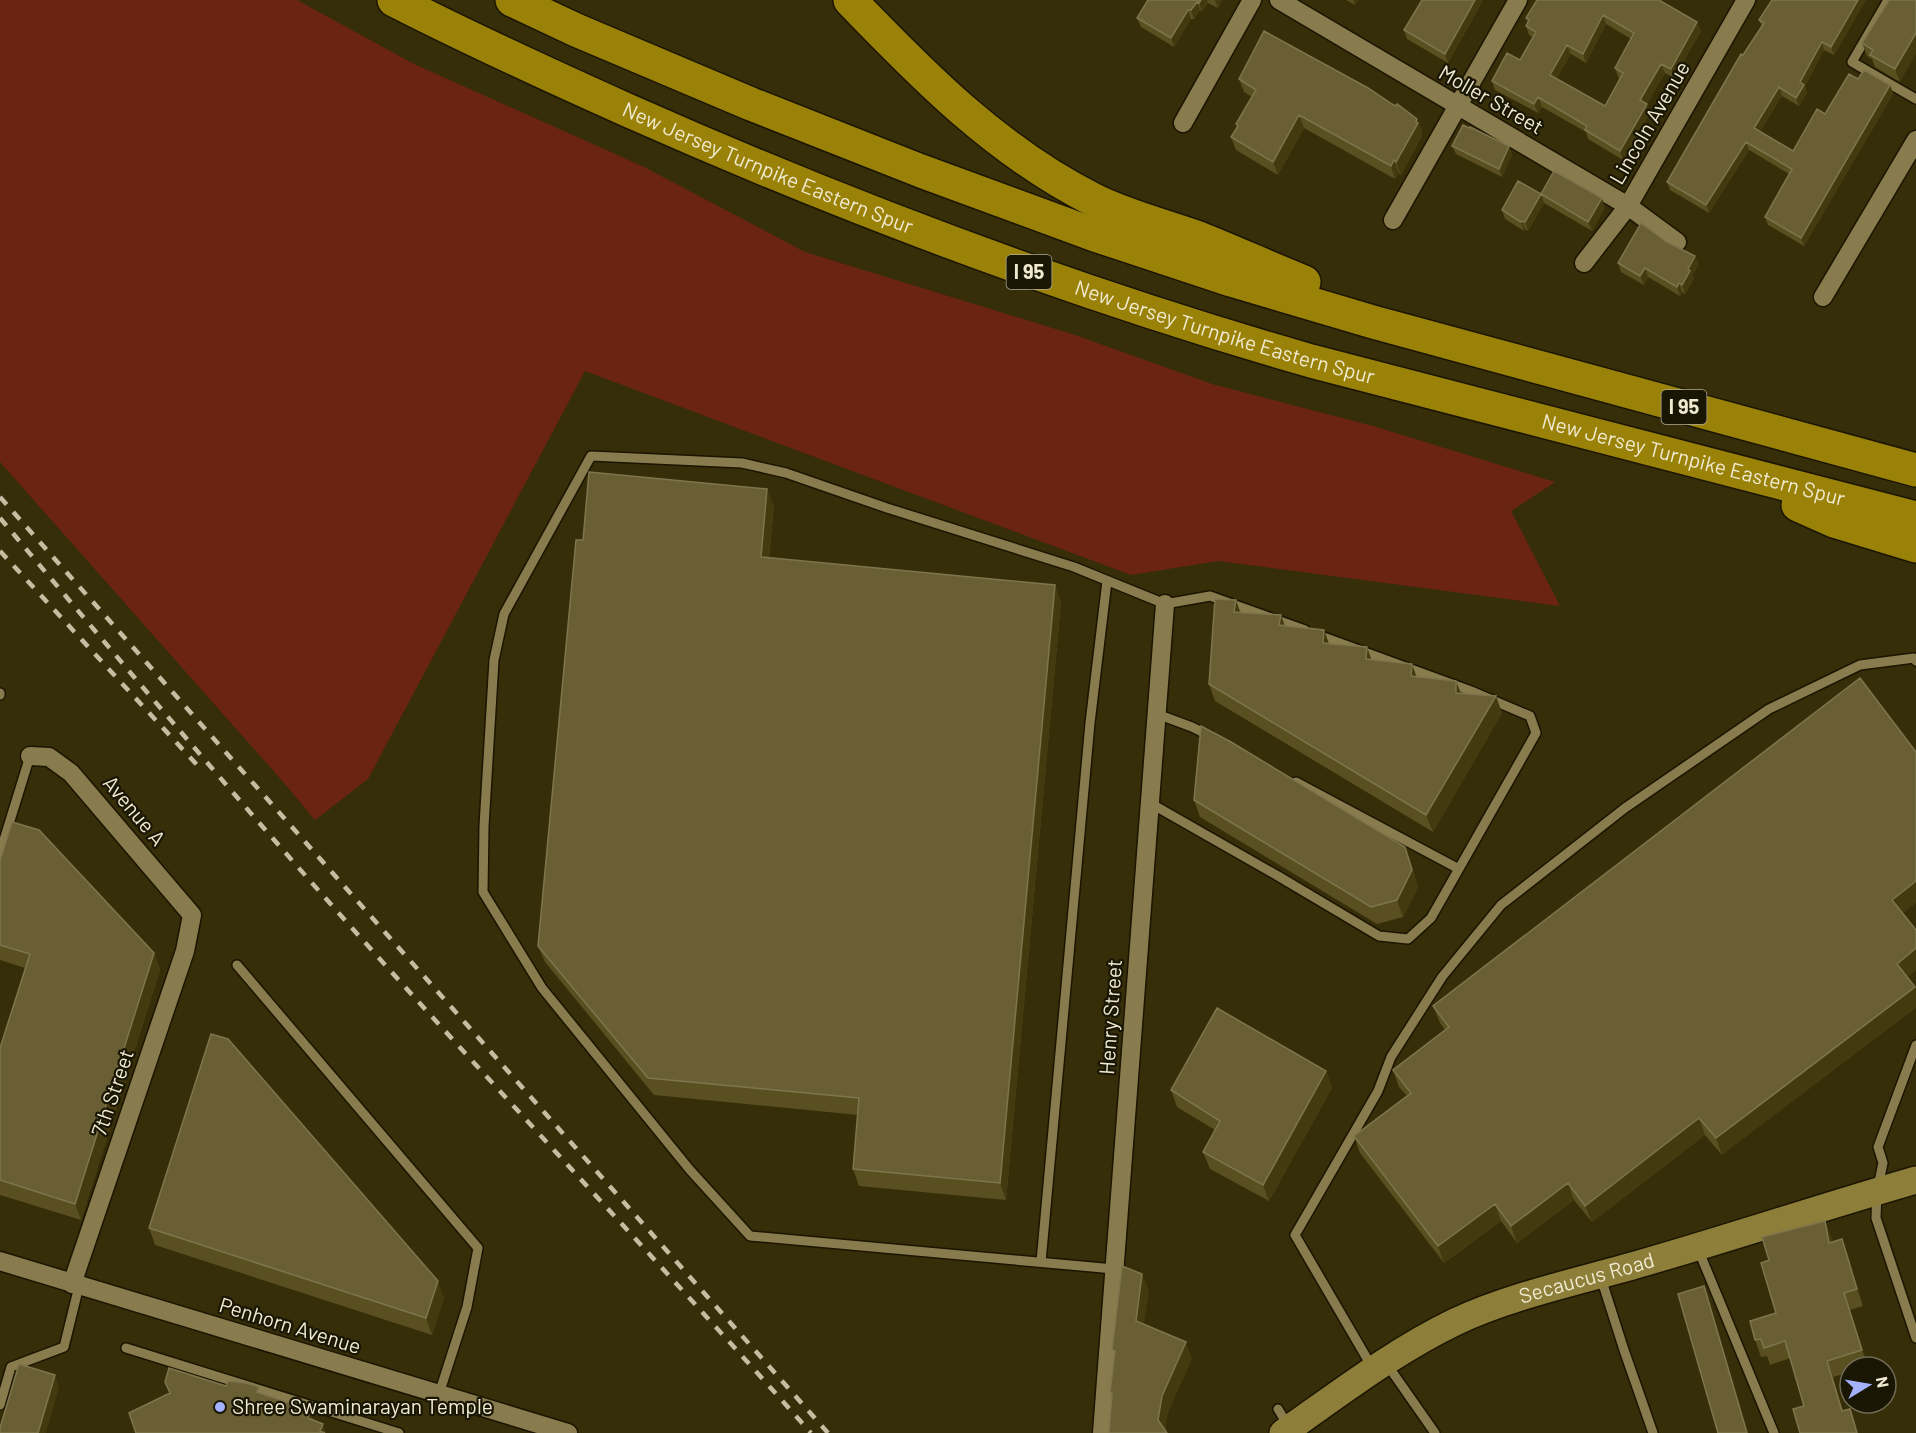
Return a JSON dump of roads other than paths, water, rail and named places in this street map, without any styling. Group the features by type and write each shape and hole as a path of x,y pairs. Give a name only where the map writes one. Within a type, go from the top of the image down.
{"highway":[{"name":"New Jersey Turnpike Eastern Spur","path":"394,0 546,73 706,144 888,219 1039,275 1172,320 1311,361 1916,518"},
{"name":"I 95","path":"512,0 576,30 751,104 1051,220 1231,280 1452,344 1916,470"},
{"path":"850,0 898,50 968,116 1015,152 1071,188 1109,207 1200,238 1452,344"},
{"path":"1694,461 1834,521 1916,546"}],"main road":[{"name":"Secaucus Road","path":"1283,1423 1413,1343 1457,1321 1507,1302 1916,1180"}],"street":[{"path":"1183,123 1252,0"},
{"name":"Moller Street","path":"1279,0 1628,206 1677,242"},
{"path":"1393,220 1518,0"},
{"name":"Lincoln Avenue","path":"1584,264 1628,206 1746,0"},
{"path":"1823,297 1916,140"},
{"name":"Henry Street","path":"1102,1433 1165,604"},
{"name":"Avenue A","path":"30,756 50,757 71,773 192,915"},
{"name":"7th Street","path":"75,1285 185,951 192,915"},
{"name":"Penhorn Avenue","path":"0,1261 568,1433"}],"lane":[{"path":"1887,0 1852,62 1916,99"},
{"path":"1114,1269 750,1236 690,1170 542,988 483,892 483,826 494,660 504,614 591,456 742,463 786,473 887,508 1074,567 1165,604 1210,596 1471,691 1530,716 1536,733 1431,918 1408,939 1379,936 1150,803"},
{"path":"1041,1262 1090,723 1107,580"},
{"path":"1435,1433 1379,1365 1295,1235 1378,1091 1391,1057 1442,977 1501,905 1625,808 1769,709 1860,665 1914,658 1916,661"},
{"path":"1156,714 1192,727 1222,742"},
{"path":"0,853 30,756"},
{"path":"1284,776 1459,869"},
{"path":"237,965 478,1248 467,1307 439,1394"},
{"path":"1916,1045 1878,1147 1883,1163 1877,1191 1876,1218 1916,1338"},
{"path":"1697,1247 1774,1433"},
{"path":"1600,1275 1623,1350 1653,1433"},
{"path":"0,1405 11,1367 64,1347 75,1285"},
{"path":"126,1348 399,1433"}],"railway":[{"path":"0,497 828,1433"},
{"path":"0,518 307,878 811,1433"},
{"path":"0,551 198,766"}],"place":[{"name":"Shree Swaminarayan Temple","path":"220,1407"}]}
